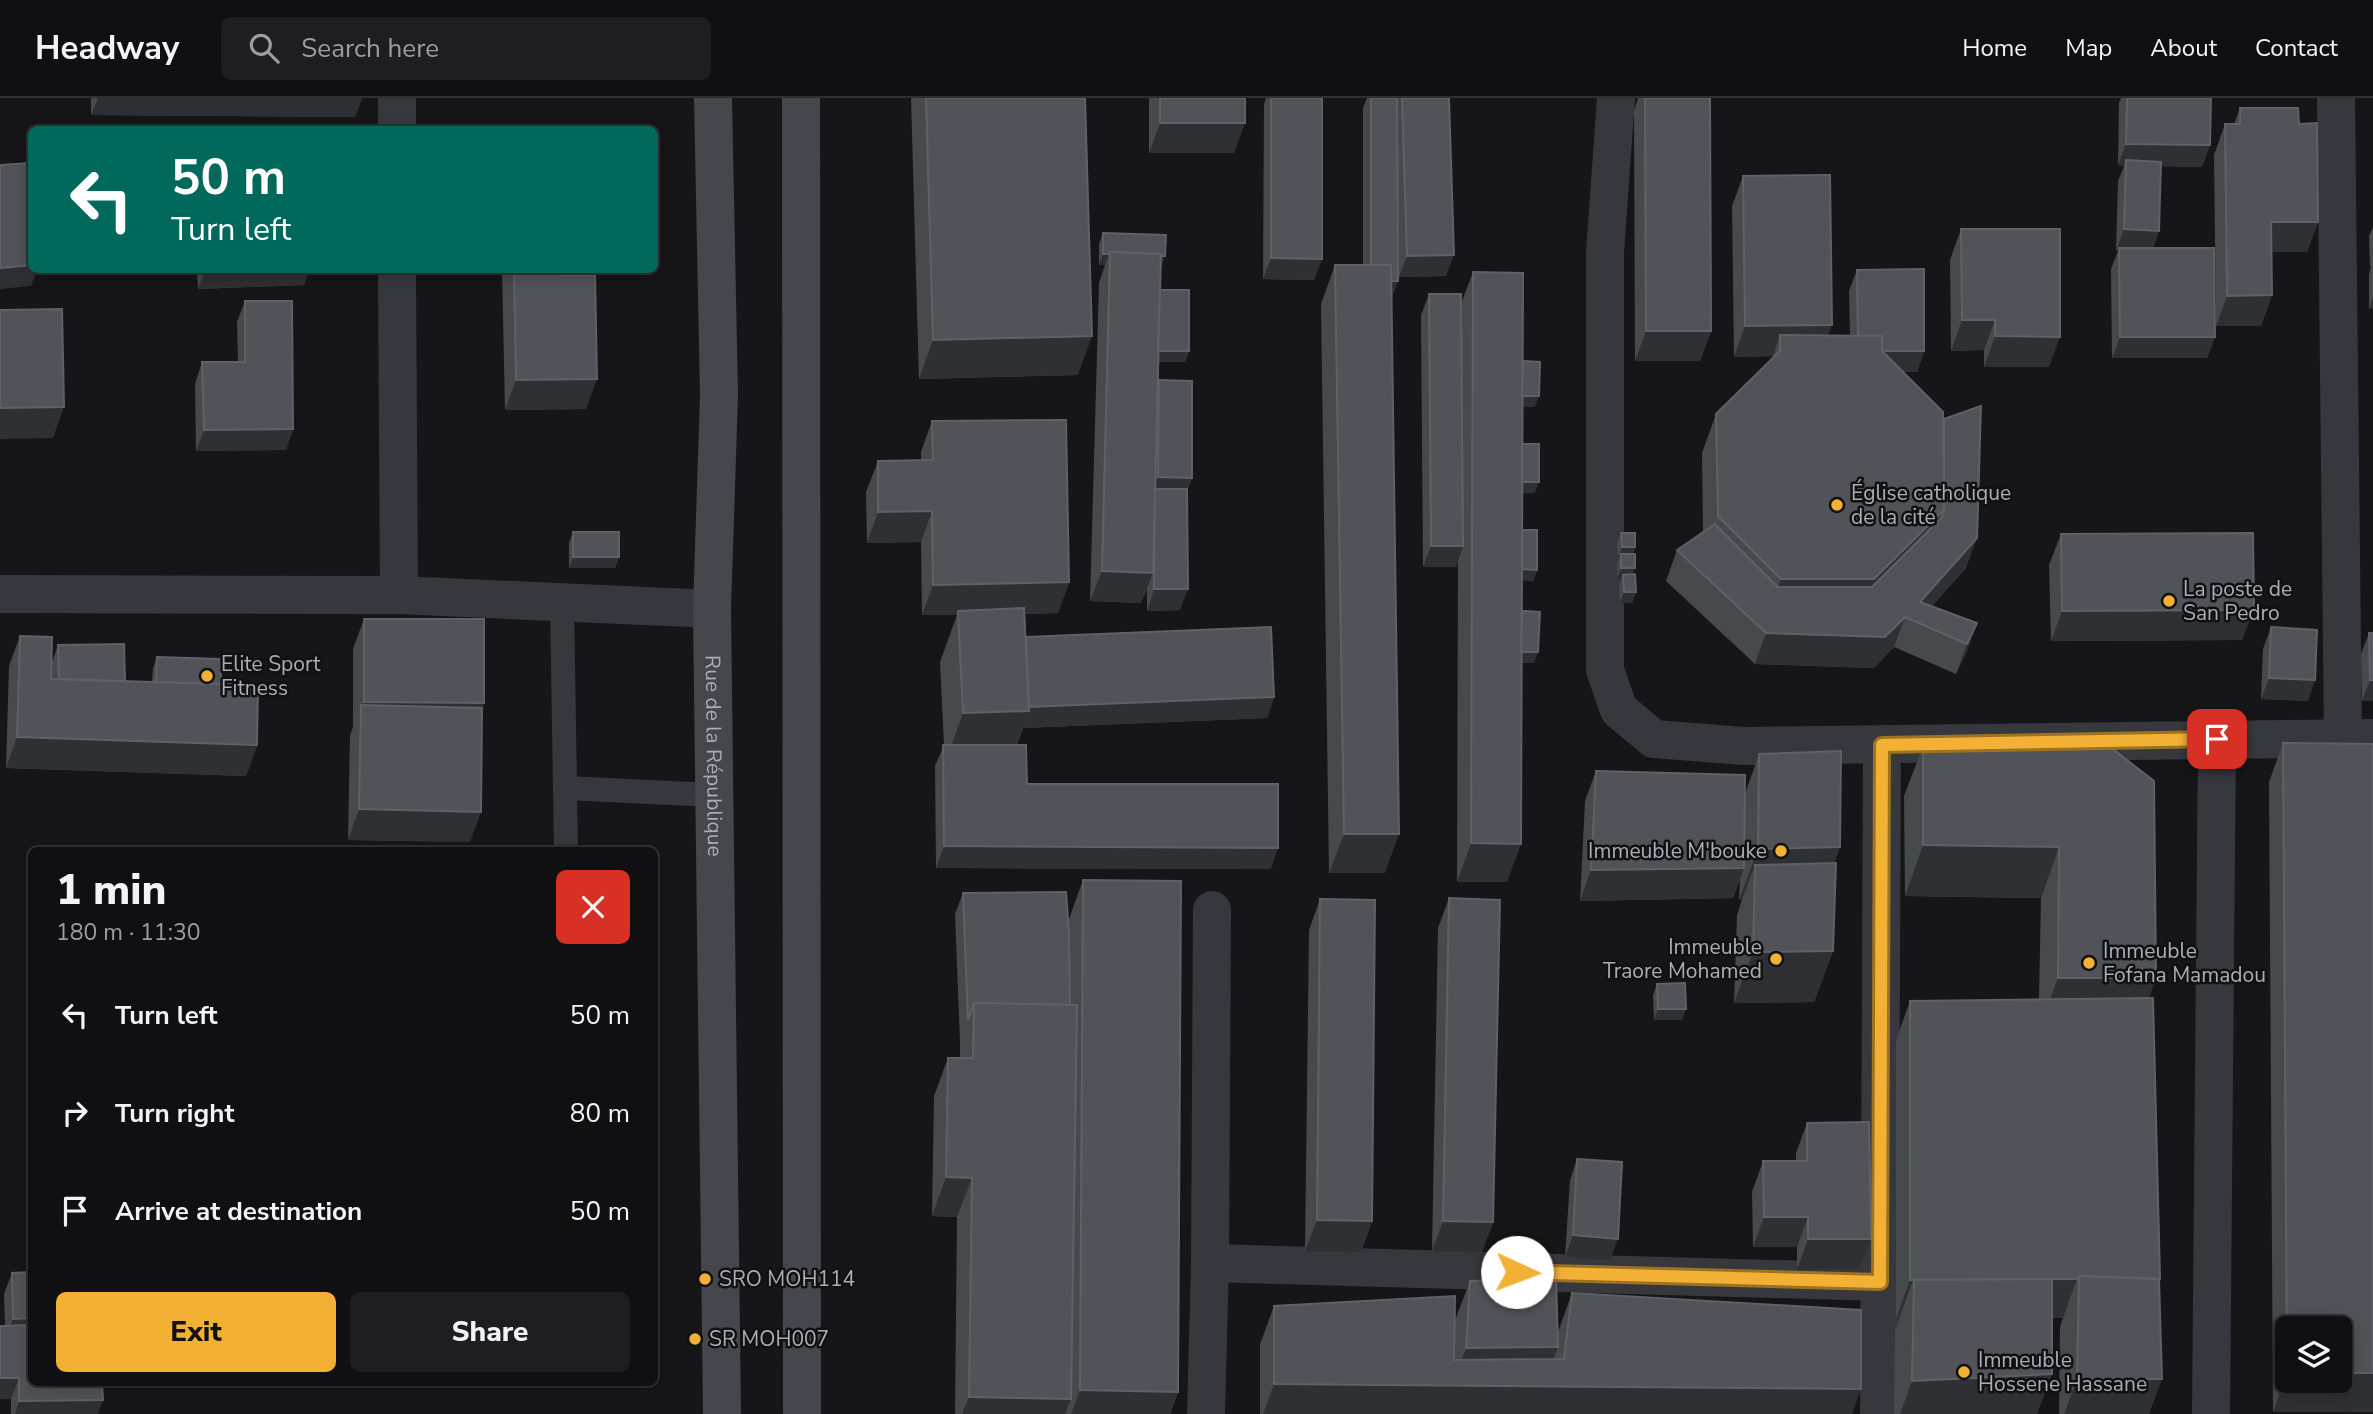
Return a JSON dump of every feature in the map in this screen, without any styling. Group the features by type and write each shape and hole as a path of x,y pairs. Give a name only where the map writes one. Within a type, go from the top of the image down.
{"main road":[{"name":"Rue de la République","path":"713,98 719,396 712,609 722,1414"},
{"path":"801,98 802,1414"}],"street":[{"path":"397,98 397,126"},
{"path":"1616,98 1605,252 1605,670 1619,710 1654,738 1743,746 2358,738 2336,98"},
{"path":"397,273 399,595"},
{"path":"0,594 399,595 712,609"},
{"path":"2211,1414 2217,739"},
{"path":"1879,1414 1882,745"},
{"path":"1206,1414 1210,1263 1212,910"},
{"path":"1210,1263 1880,1282"}],"lane":[{"path":"562,602 566,847"},
{"path":"565,788 714,795"}],"building":[{"path":"926,98 1085,98 1092,336 933,340"},
{"path":"1160,98 1245,98 1245,123 1160,123"},
{"path":"1271,98 1322,98 1322,259 1271,258"},
{"path":"1371,98 1397,98 1398,281 1391,281 1391,265 1371,265"},
{"path":"1402,98 1449,98 1454,255 1407,256"},
{"path":"1645,98 1710,98 1711,331 1646,331"},
{"path":"2127,98 2211,98 2210,145 2126,144"},
{"path":"2240,108 2298,108 2299,124 2317,123 2318,222 2271,222 2272,295 2227,296 2225,124 2240,124"},
{"path":"2126,160 2161,162 2159,231 2124,229"},
{"path":"28,163 28,265 0,268 0,165"},
{"path":"1830,175 1832,325 1745,326 1743,176"},
{"path":"1961,229 2060,229 2060,337 1995,336 1995,320 1962,320"},
{"path":"1103,233 1166,235 1165,256 1110,252 1103,254"},
{"path":"2119,248 2214,248 2215,337 2120,337"},
{"path":"1110,252 1161,254 1153,573 1102,571"},
{"path":"1335,265 1391,265 1399,834 1344,834"},
{"path":"1924,269 1924,351 1882,351 1882,336 1858,336 1857,270"},
{"path":"1473,272 1523,273 1521,844 1471,843"},
{"path":"514,273 595,275 597,379 516,380"},
{"path":"1160,290 1189,290 1189,351 1158,351"},
{"path":"1429,294 1461,294 1463,546 1431,546"},
{"path":"245,301 292,301 293,429 204,430 202,362 245,362"},
{"path":"62,309 64,407 0,408 0,310"},
{"path":"1780,335 1882,336 1882,351 1943,412 1944,510 1874,579 1781,579 1718,516 1716,414 1780,351"},
{"path":"1523,361 1540,362 1539,396 1522,396"},
{"path":"1159,380 1192,381 1192,478 1158,477"},
{"path":"1981,406 1977,538 1920,602 1977,623 1967,644 1905,617 1885,637 1766,633 1677,550 1715,524 1778,587 1872,587 1941,518 1944,510 1944,419"},
{"path":"1066,420 1069,582 933,585 932,511 878,512 878,461 933,460 932,421"},
{"path":"1522,444 1539,444 1539,482 1522,482"},
{"path":"1155,489 1187,489 1188,589 1154,589"},
{"path":"1522,530 1537,530 1537,570 1522,569"},
{"path":"573,532 619,532 619,557 573,557"},
{"path":"1621,533 1635,533 1635,547 1622,547"},
{"path":"2253,533 2254,610 2062,611 2061,534"},
{"path":"1621,554 1635,554 1635,568 1621,568"},
{"path":"1635,574 1636,592 1624,592 1623,575"},
{"path":"1024,608 1029,711 963,713 958,611"},
{"path":"1522,611 1540,612 1538,652 1521,652"},
{"path":"364,619 484,619 484,703 364,702"},
{"path":"1271,627 1274,697 1029,707 1026,637"},
{"path":"2271,627 2317,630 2315,680 2269,678"},
{"path":"2369,633 2373,633 2373,680 2370,680"},
{"path":"20,636 52,637 51,679 258,685 257,745 17,737"},
{"path":"124,644 125,681 59,679 58,645"},
{"path":"157,657 221,659 221,684 156,682"},
{"path":"361,705 482,708 481,812 359,809"},
{"path":"2105,743 2154,781 2156,978 2058,978 2059,847 1923,845 1923,746"},
{"path":"2283,743 2373,744 2373,1373 2352,1373 2352,1316 2287,1316"},
{"path":"943,745 1026,745 1027,784 1278,784 1278,848 944,846"},
{"path":"1841,751 1840,847 1758,849 1759,754"},
{"path":"1596,771 1745,775 1744,868 1591,870"},
{"path":"1836,863 1833,951 1753,952 1755,865"},
{"path":"1083,880 1181,881 1178,1392 1080,1390"},
{"path":"1066,892 1070,1005 974,1003 968,1020 963,893"},
{"path":"1449,898 1500,900 1493,1222 1443,1221"},
{"path":"1320,899 1375,900 1372,1221 1317,1220"},
{"path":"1685,983 1686,1009 1658,1009 1657,984"},
{"path":"2153,998 2160,1279 2079,1276 2077,1279 1910,1280 1910,1001"},
{"path":"974,1003 1077,1005 1071,1399 969,1397 972,1178 946,1177 948,1058 973,1058"},
{"path":"1869,1122 1871,1239 1808,1239 1808,1217 1764,1217 1763,1161 1807,1161 1807,1123"},
{"path":"1577,1159 1622,1162 1618,1239 1573,1235"},
{"path":"28,1272 28,1318 13,1319 12,1273"},
{"path":"2079,1276 2159,1279 2162,1379 2077,1379"},
{"path":"1556,1278 1558,1347 1466,1348 1470,1281"},
{"path":"2052,1279 2052,1374 1912,1381 1914,1280"},
{"path":"1572,1293 1861,1310 1861,1389 1274,1384 1274,1306 1455,1296 1454,1360 1564,1359"},
{"path":"28,1325 28,1386 102,1386 103,1400 19,1401 19,1378 0,1378 0,1326"}],"place":[{"name":"Église catholique de la cité","path":"1837,505"},
{"name":"La poste de San Pedro","path":"2169,601"},
{"name":"Elite Sport Fitness","path":"207,676"},
{"name":"Immeuble M'bouke","path":"1781,851"},
{"name":"Immeuble Traore Mohamed","path":"1776,959"},
{"name":"Immeuble Fofana Mamadou","path":"2089,963"},
{"name":"SRO MOH114","path":"705,1279"},
{"name":"SR MOH007","path":"695,1339"},
{"name":"Immeuble Hossene Hassane","path":"1964,1372"}],"route":[{"path":"1517,1272 1880,1282 1882,745 2217,739"}]}
